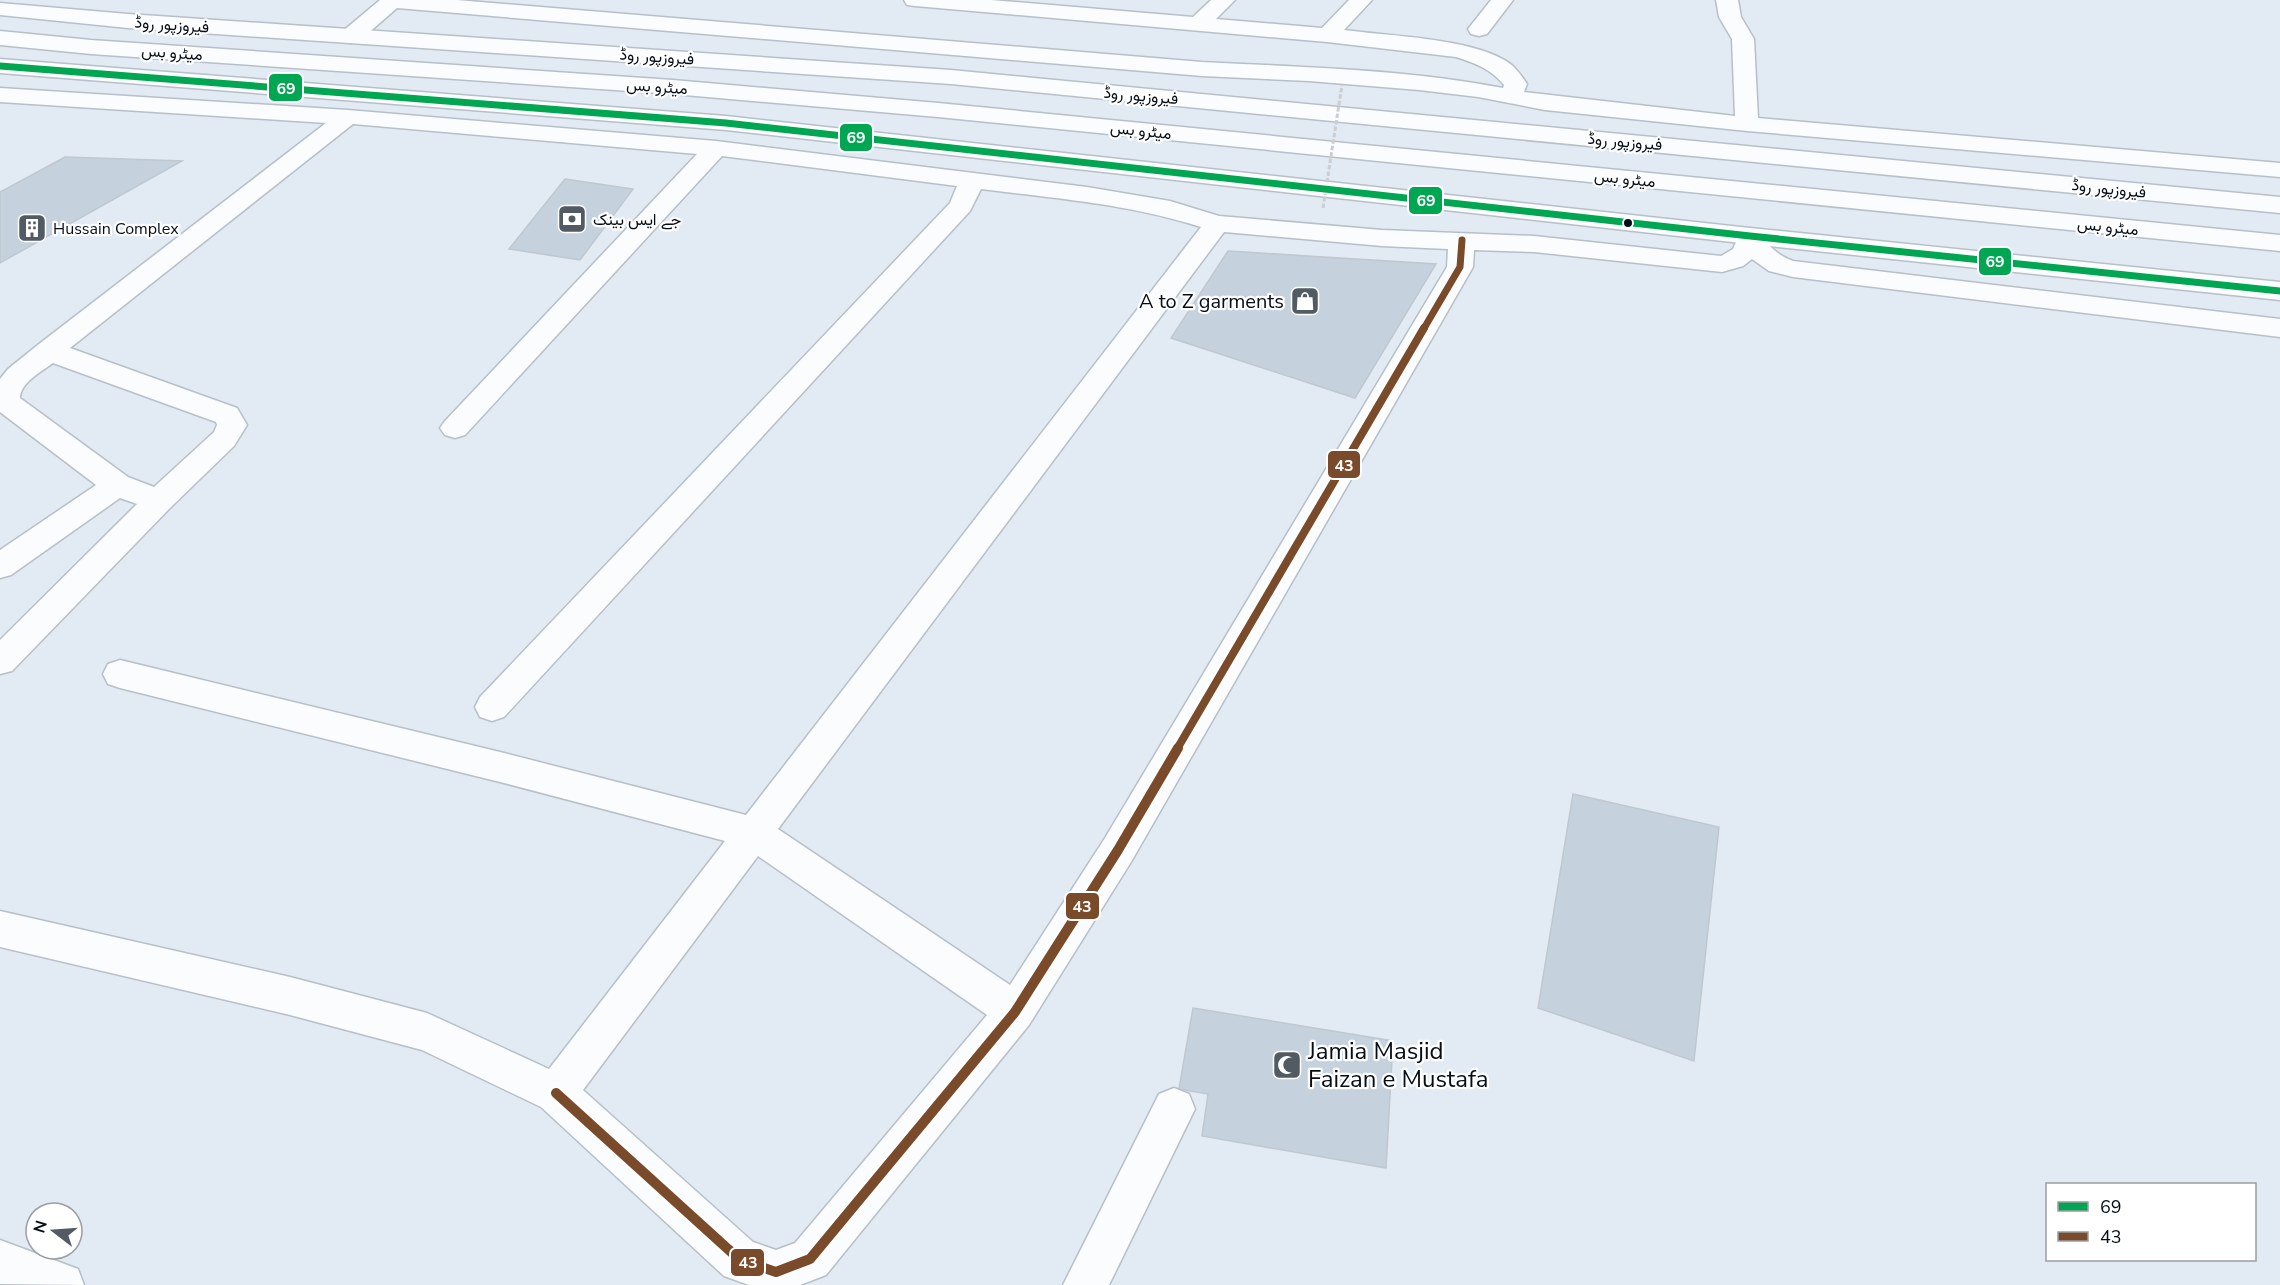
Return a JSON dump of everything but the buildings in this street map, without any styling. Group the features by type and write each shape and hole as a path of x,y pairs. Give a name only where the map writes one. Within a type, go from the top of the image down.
{"street":[{"path":"351,36 392,0 1202,69 1374,79 1467,88 1545,103 1747,124 2280,170"},
{"path":"915,0 966,2 1078,16 1327,35 1458,51 1482,58 1504,70 1515,84 1511,96"},
{"path":"1078,16 1096,0"},
{"path":"1197,25 1224,0"},
{"path":"1327,35 1361,0"},
{"path":"1479,29 1502,0"},
{"path":"1726,0 1730,17 1743,39 1747,124"},
{"name":"فیروزپور روڈ","path":"0,9 128,21 951,77 2280,205"},
{"name":"میٹرو بس","path":"0,38 103,48 673,87 915,108 2280,243"},
{"path":"0,66 204,83 562,107 726,123 1750,236 2280,291"},
{"path":"0,95 348,117 716,148 1140,203 1170,209 1217,224 1382,238 1534,244 1722,264 1735,260 1746,251 1750,236"},
{"path":"159,500 117,485 6,402 6,391 49,351 348,117"},
{"path":"1933,140 1945,172"},
{"path":"455,428 716,148"},
{"path":"492,707 960,206 972,180"},
{"path":"556,1093 1217,224"},
{"path":"1750,236 1766,260 1793,269 2280,328"},
{"path":"0,929 290,996 427,1032 556,1093 740,1260 777,1272 810,1259 1016,1012 1118,850 1454,278 1460,267 1462,240"},
{"path":"0,661 159,500 224,439 232,425 226,416 49,351"},
{"path":"0,566 117,485"},
{"path":"120,674 500,767 754,833 1016,1012"},
{"path":"1085,1285 1173,1108"},
{"path":"0,1262 51,1283"}],"path":[{"path":"1323,208 1342,85"}],"transit line":[{"name":"69","path":"0,66 726,123 1750,236 2280,291"},
{"name":"43","path":"556,1093 740,1260 776,1272 810,1259 1015,1012 1118,850 1460,267 1462,240"}],"place":[{"name":"جے ایس بینک","path":"572,219"},
{"name":"Hussain Complex","path":"32,228"},
{"name":"A to Z garments","path":"1305,301"},
{"name":"Jamia Masjid Faizan e Mustafa","path":"1287,1065"}]}
